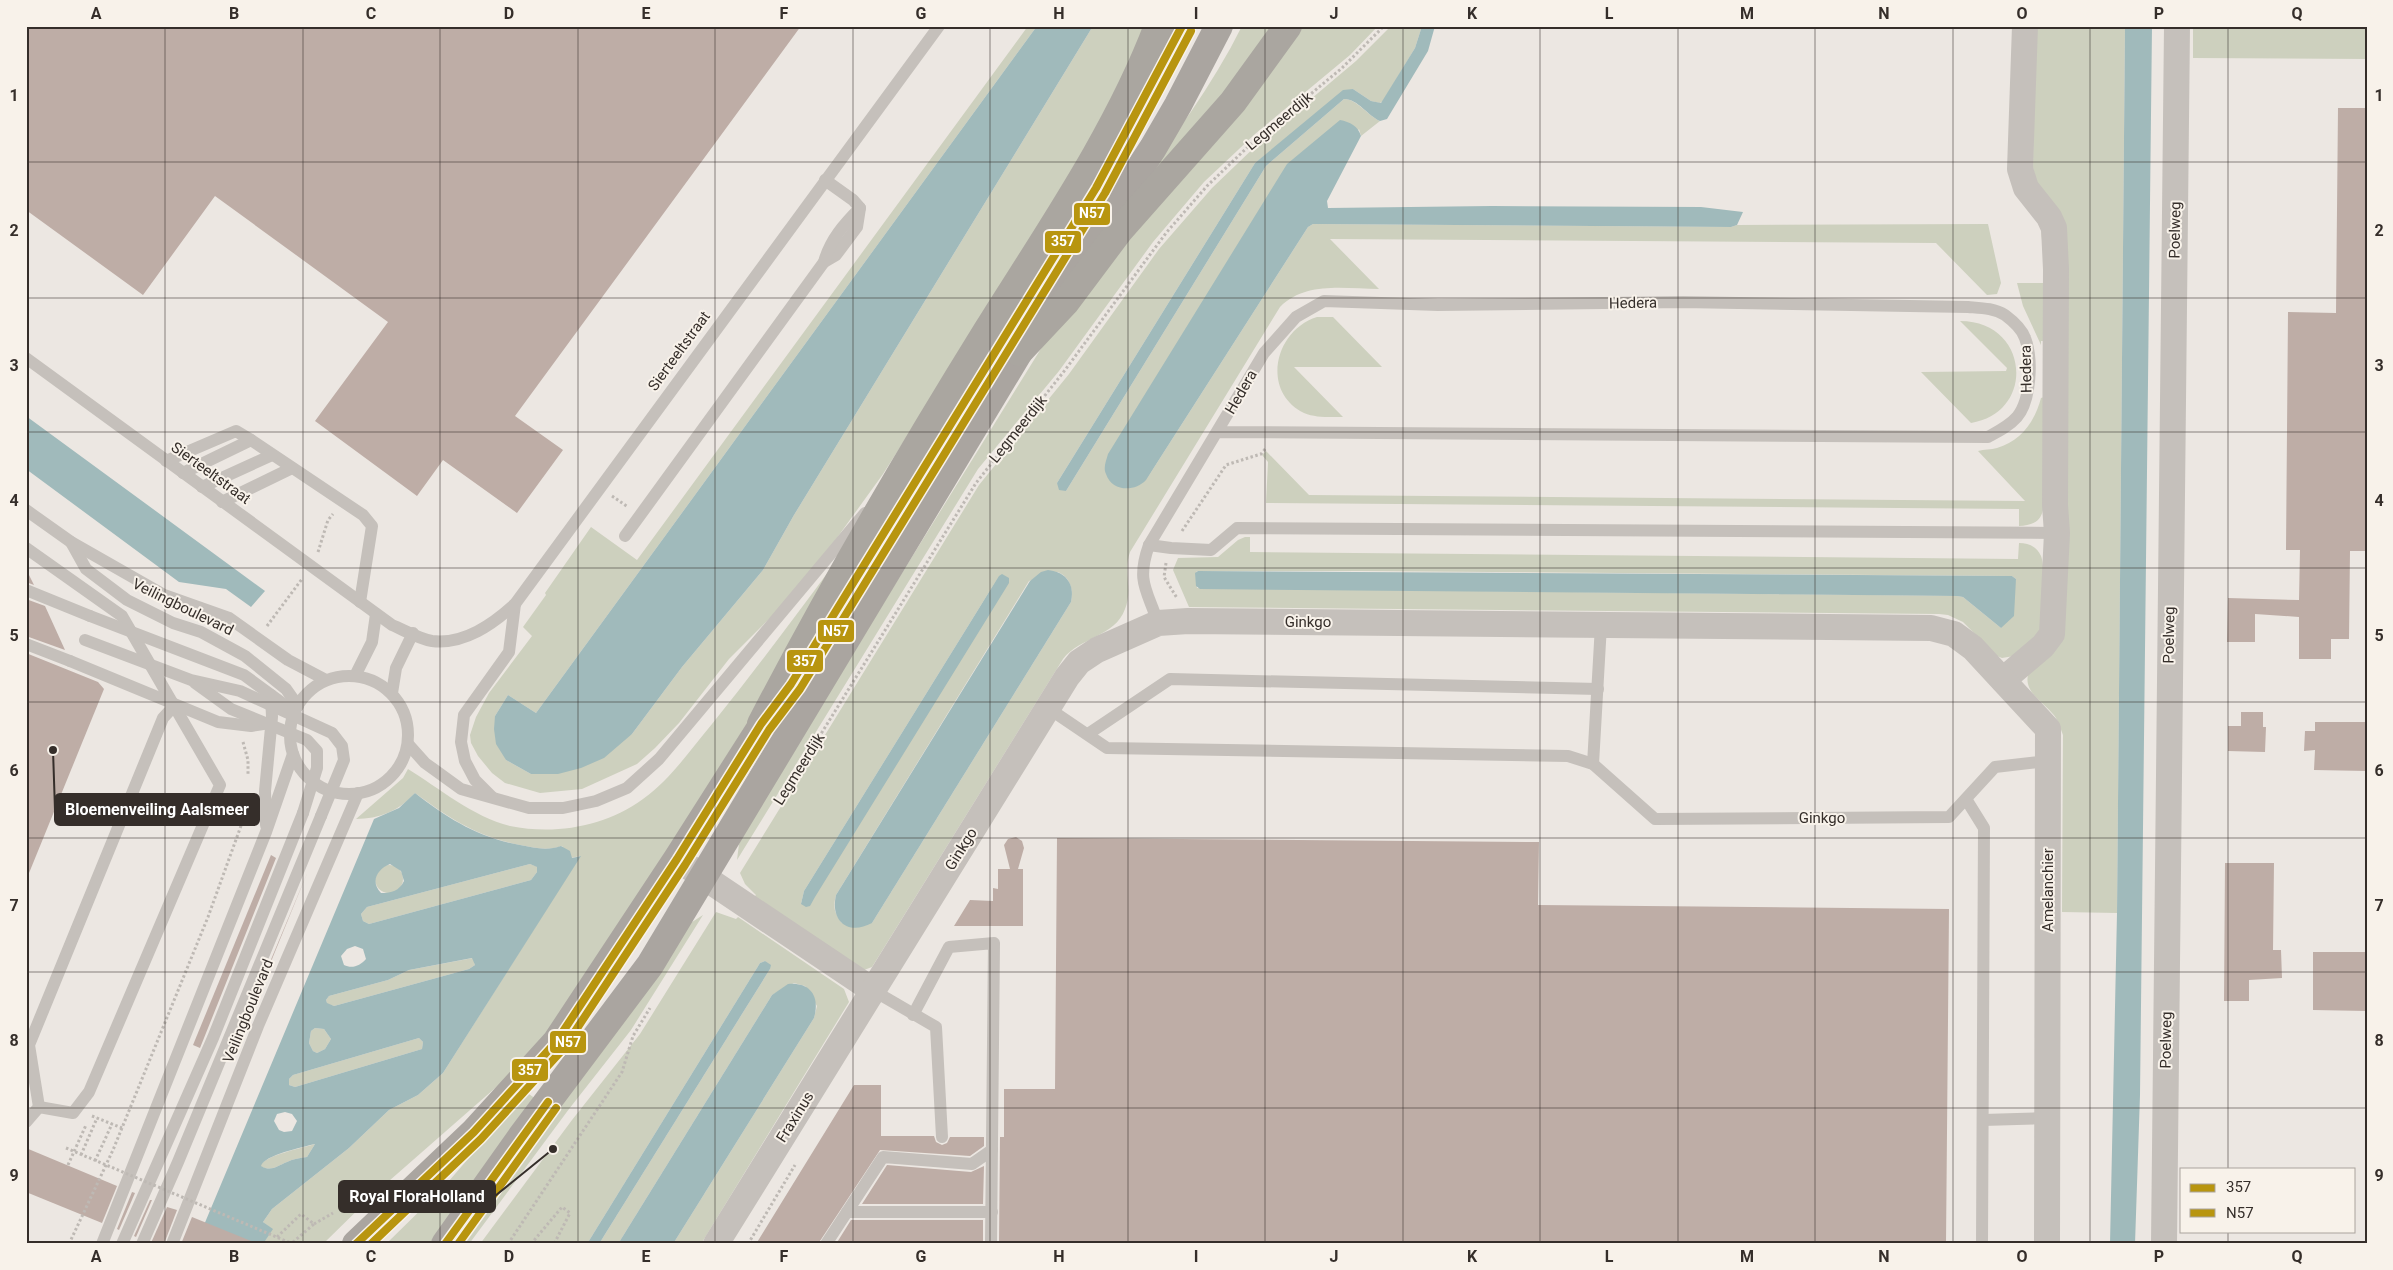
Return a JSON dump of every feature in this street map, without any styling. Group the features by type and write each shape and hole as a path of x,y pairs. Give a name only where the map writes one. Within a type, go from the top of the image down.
{"highway":[{"path":"761,724 900,471 1066,203 1113,122 1158,26"},
{"path":"1019,352 1065,303 1120,231 1233,102 1288,26"}],"main road":[{"path":"356,1244 474,1132 556,1042 677,859 761,724 790,684 1096,188 1182,26"},
{"name":"Legmeerdijk","path":"445,1244 521,1137 650,965 1019,352 1153,148 1220,26"}],"street":[{"name":"Hedera","path":"2003,680 2043,646 2052,634 2057,533 2054,487 2056,269 2054,228 2050,216 2026,188 2020,168 2025,26"},
{"name":"Poelweg","path":"2164,1244 2177,26"},
{"name":"Ginkgo","path":"874,991 1048,708 1079,662 1097,650 1158,623 1188,621 1931,628 1954,634 1973,648 2003,680"},
{"name":"Amelanchier","path":"2003,680 2048,729 2047,1244"},
{"path":"677,859 874,991"},
{"name":"Fraxinus","path":"716,1244 874,991"}],"lane":[{"name":"Sierteeltstraat","path":"26,358 392,625 432,641 466,638 501,617 515,604 938,26"},
{"path":"625,536 824,262 836,255 857,227 860,208 853,200 825,180"},
{"name":"Hedera","path":"1158,623 1142,580 1142,565 1150,545 1264,353 1296,317 1324,301 1438,305 1683,302 1968,307 1989,309 2003,314 2015,323 2025,337 2029,354 2026,402 2012,422 1988,436 1218,432"},
{"path":"166,460 236,431 363,515 372,526 360,602"},
{"path":"184,473 251,440"},
{"path":"202,487 272,455"},
{"path":"222,502 292,468"},
{"path":"408,744 426,764 461,789 529,808 562,808 596,801 627,788 646,773 900,471"},
{"name":"Veilingboulevard","path":"26,510 71,542 164,595 229,618 288,660 326,680"},
{"path":"1150,545 1211,550 1237,528 2057,533"},
{"name":"Veilingboulevard","path":"71,542 86,569 128,600 173,623 201,632 232,648 286,688 298,706"},
{"path":"26,548 122,616 157,673 220,785 89,1092 73,1113 39,1107"},
{"path":"26,590 244,676 261,686 305,721"},
{"path":"494,799 476,780 465,761 461,742 464,715 509,652 515,604"},
{"path":"355,676 372,642 376,614"},
{"path":"1593,764 1601,625"},
{"path":"392,693 396,668 413,633"},
{"path":"85,640 190,680 240,690 332,732 342,746 344,760 182,1153 142,1244"},
{"path":"26,644 218,722 251,726 270,723"},
{"path":"266,832 265,791 272,717 267,673"},
{"path":"340,676 355,676 375,681 392,693 403,708 408,726 408,744 402,762 391,777 376,787 358,793 342,793 326,789 312,780 301,768 293,754 290,738 292,721 305,695 326,680 340,676"},
{"path":"1088,734 1170,679 1598,689"},
{"path":"122,1244 213,1038 303,813 317,768 317,751 308,740 231,708 190,680"},
{"path":"26,1122 39,1107 30,1045 163,718 174,706"},
{"name":"Ginkgo","path":"1048,708 1107,748 1568,756 1593,764 1655,819 1949,817 1995,767 2048,761"},
{"path":"102,1244 266,832 293,754"},
{"name":"Veilingboulevard","path":"172,1244 258,1026 358,793"},
{"path":"1966,799 1984,828 1982,1244"},
{"path":"913,1015 949,947 994,943 991,1244"},
{"path":"874,991 936,1027 942,1136"},
{"path":"1983,1120 2047,1118"},
{"path":"826,1244 883,1157 972,1164 992,1150"},
{"path":"847,1212 992,1212"}],"path":[{"name":"Legmeerdijk","path":"777,805 976,483 1065,370 1166,233 1206,186 1240,154 1342,68 1384,26"},
{"path":"1188,621 1164,577 1165,564 1171,548 1226,465 1261,454 1266,448 1272,431"},
{"path":"600,487 640,515"},
{"path":"258,637 311,566 320,547 328,520 341,501"},
{"path":"241,733 248,760 248,777"},
{"path":"69,1244 122,1128 208,917 246,812 247,794"},
{"path":"508,1244 622,1072 633,1036 653,1003"},
{"path":"68,1165 91,1116 122,1128"},
{"path":"81,1155 97,1118"},
{"path":"95,1161 99,1148 112,1124"},
{"path":"66,1148 293,1243 314,1224 333,1214"},
{"path":"748,1244 798,1161"},
{"path":"531,1244 562,1207 570,1213 554,1244"},
{"path":"277,1237 301,1214 314,1224"}],"green space":[{"path":"1028,26 1037,26 536,713 508,695 495,716 506,760 531,774 632,734 682,667 763,570 794,515 1093,26 1153,26 1045,220 883,474 826,553 783,605 729,659 679,723 637,764 582,789 540,793 505,783 492,773 478,756 471,743 470,735 476,717 489,693 532,636 523,627 546,595 545,593 591,527 637,560"},
{"path":"1242,26 1279,26 1199,132 1132,189 1192,111 1218,70"},
{"path":"1294,26 1378,26 1350,55 1255,134 1204,182 1153,242 1059,371 978,469 737,860 739,844 743,835 741,833 1042,347"},
{"path":"1391,26 1422,26 1415,48 1383,101 1380,103 1371,101 1353,89 1255,163 1057,483 1066,491 1266,166 1344,99 1358,105 1380,121 1361,136 1359,129 1146,480 1308,227 1313,224 1731,227 1737,225 1988,224 2001,283 1997,294 1987,295 1936,243 1330,239 1379,289 1326,288 1314,290 1290,299 1280,307 1130,552 1127,566 1127,602 1120,618 1113,626 1078,646 1063,659 872,967 864,970 754,897 756,895 745,884 740,873 979,485 1069,374 1159,249 1212,188 1261,141 1356,61","holes":["1058,572 1066,577 1070,584 1071,602 872,923 842,923 835,910 836,895 1029,581","999,576 801,904 804,891"]},
{"path":"2034,26 2125,26 2117,913 2062,912 2063,735 2056,718 2031,692 2028,681 2028,675 2059,644 2065,499 2037,184 2033,168"},
{"path":"2193,26 2367,26 2367,59 2193,58"},
{"path":"2017,283 2045,283 2044,341 2041,341 2041,345 2023,306"},
{"path":"1317,317 1333,317 1382,367 1294,367 1343,417 1318,416 1304,413 1290,403 1282,391 1278,376 1278,362 1283,347 1291,334 1303,324"},
{"path":"1960,321 1983,325 2000,336 2011,351 2016,368 2015,386 2007,403 1992,416 1971,423 1921,372 2006,371 2007,368"},
{"path":"2044,397 2043,510 2037,521 2023,526 2019,526 2019,509 1266,503 1268,462 1262,455 1266,451 1309,495 2025,501 1978,451 1995,449 2006,445 2020,435 2031,422 2041,398"},
{"path":"1250,537 1250,552 2018,559 2019,543 2023,543 2035,548 2041,556 2044,579 2042,624 2040,632 2014,656 2002,658 1997,656 1963,622 1948,615 1939,614 1189,607 1173,570 1178,558 1218,557 1238,540","holes":["1361,571 2012,576 2016,579 2001,628 1963,597 1957,596 1197,588 1196,572"]},
{"path":"834,564 786,667 547,1035 519,1067 373,1195 323,1244 263,1244 272,1229 263,1222 272,1209 349,1148 389,1110 418,1095 443,1073 580,856 571,858 562,846 546,849 536,848 477,832 440,811 415,793 402,805 388,813 381,816 356,819 403,778 408,769 470,809 496,822 510,826 544,830 562,829 596,822 628,809 653,791 680,764 743,685"},
{"path":"530,864 538,867 531,880 369,924 363,921 361,914 367,907"},
{"path":"389,865 399,869 403,879 399,889 389,893 379,889 375,879 379,869"},
{"path":"716,912 736,919 738,917 844,989 849,1002 701,1244 673,1244 814,1018 817,1006 805,986 794,983 772,995 618,1244 599,1244 770,969 765,961 760,963 587,1244 480,1244 572,1120 640,1034"},
{"path":"703,915 631,1030 569,1109 469,1244 459,1244 689,924"},
{"path":"473,958 475,965 469,969 334,1006 327,1004 326,1000 329,996 388,980 409,970"},
{"path":"315,1028 324,1029 331,1039 325,1049 317,1053 313,1051 309,1043 311,1031"},
{"path":"419,1038 423,1042 422,1049 295,1087 289,1085 289,1079 293,1075"},
{"path":"526,1092 536,1099 429,1244 386,1244 442,1189"},
{"path":"315,1144 307,1157 292,1160 277,1167 264,1168 260,1166 263,1162 276,1155"}],"water":[{"path":"1037,26 1093,26 794,515 763,570 682,667 632,734 604,758 581,768 558,774 531,774 506,760 496,744 494,729 495,716 508,695 536,713"},
{"path":"1422,26 1435,26 1428,51 1387,119 1380,121 1354,102 1344,99 1266,166 1066,491 1059,490 1057,483 1255,163 1343,90 1353,89 1371,101 1381,103 1415,48"},
{"path":"2125,26 2152,26 2140,1095 2135,1244 2110,1244 2117,913"},
{"path":"1340,120 1353,125 1361,136 1327,201 1328,208 1492,206 1701,207 1743,212 1737,225 1731,227 1313,224 1308,227 1146,480 1136,487 1130,488 1118,487 1113,484 1105,472 1108,454 1287,164"},
{"path":"26,416 265,591 251,607 226,589 179,582 26,469"},
{"path":"1048,570 1060,573 1068,580 1072,590 1071,602 872,923 863,927 848,927 838,919 835,904 836,895 1030,581 1041,572"},
{"path":"1198,571 2012,576 2016,579 2014,616 2001,628 1963,597 1957,596 1200,589 1196,586 1195,573"},
{"path":"1002,574 1009,578 1009,583 810,906 806,907 801,904 804,891"},
{"path":"415,793 452,819 490,837 536,848 546,849 561,846 570,851 572,858 581,856 443,1073 418,1095 389,1110 349,1148 272,1209 263,1222 273,1229 263,1244 196,1244 374,819 399,808","holes":["390,864 401,871 404,881 400,887 392,892 381,893 376,885 376,876","530,864 537,867 537,872 531,880 369,924 363,921 361,914 367,907","355,946 363,949 366,959 359,965 350,967 344,965 341,956 347,949","472,958 475,965 469,969 334,1006 327,1003 326,1000 329,996 388,980 409,970","315,1028 324,1029 331,1039 325,1049 317,1053 313,1051 309,1043 311,1031","419,1038 423,1042 422,1049 295,1087 289,1085 289,1079 293,1075","285,1112 292,1114 297,1121 292,1131 284,1132 279,1130 274,1121 277,1114","315,1144 307,1157 292,1160 277,1167 265,1168 261,1166 269,1158"]},
{"path":"765,961 771,965 770,969 599,1244 587,1244 760,963"},
{"path":"788,984 803,986 812,992 816,1004 814,1018 673,1244 618,1244 772,995"}],"building":[{"path":"26,26 801,26 515,416 563,450 517,513 443,460 417,496 315,421 388,322 215,196 143,295 26,210"},
{"path":"2338,108 2367,108 2367,551 2350,551 2349,639 2331,639 2331,659 2299,659 2299,617 2255,614 2255,642 2227,642 2228,598 2299,600 2300,550 2286,550 2288,312 2336,313"},
{"path":"26,569 34,585 26,582"},
{"path":"26,599 45,606 65,650 26,636"},
{"path":"26,653 98,682 104,689 27,878"},
{"path":"2241,712 2263,712 2263,727 2266,727 2265,752 2228,751 2228,726 2241,726"},
{"path":"2315,722 2367,722 2367,771 2314,770 2315,750 2304,751 2305,731 2315,731"},
{"path":"1016,837 1022,841 1024,848 1018,869 1023,869 1023,926 954,926 970,900 993,901 993,888 998,889 998,869 1010,869 1004,845 1008,839"},
{"path":"1057,838 1539,842 1538,905 1949,909 1946,1244 999,1244 1000,1137 1004,1137 1004,1089 1055,1089"},
{"path":"271,855 276,858 200,1048 193,1045"},
{"path":"2225,863 2274,863 2273,950 2281,950 2282,978 2249,980 2249,1001 2224,1001"},
{"path":"308,871 261,986 229,1060"},
{"path":"2313,952 2367,952 2367,1011 2313,1010"},
{"path":"854,1085 881,1085 881,1136 934,1136 936,1142 942,1145 947,1143 950,1137 984,1137 984,1146 970,1156 880,1150 818,1244 756,1244"},
{"path":"26,1148 117,1186 102,1223 26,1192"},
{"path":"887,1165 971,1172 984,1166 983,1204 862,1204"},
{"path":"132,1192 135,1193 119,1230 117,1229"},
{"path":"150,1200 152,1200 136,1237 134,1236"},
{"path":"167,1207 177,1210 164,1244 151,1243"},
{"path":"192,1217 256,1243 256,1244 181,1244"},
{"path":"851,1220 983,1220 983,1244 836,1244"}],"transit line":[{"name":"357","path":"356,1244 474,1132 556,1042 677,859 761,724 791,684 1096,188 1182,26"},
{"name":"N57","path":"371,1244 481,1139 564,1048 685,865 769,730 800,689 1105,193 1191,31"},
{"name":"357","path":"445,1244 548,1102"},
{"name":"N57","path":"458,1244 556,1108"}],"place":[{"name":"Bloemenveiling Aalsmeer","path":"53,750"},
{"name":"Royal FloraHolland","path":"553,1149"}]}
